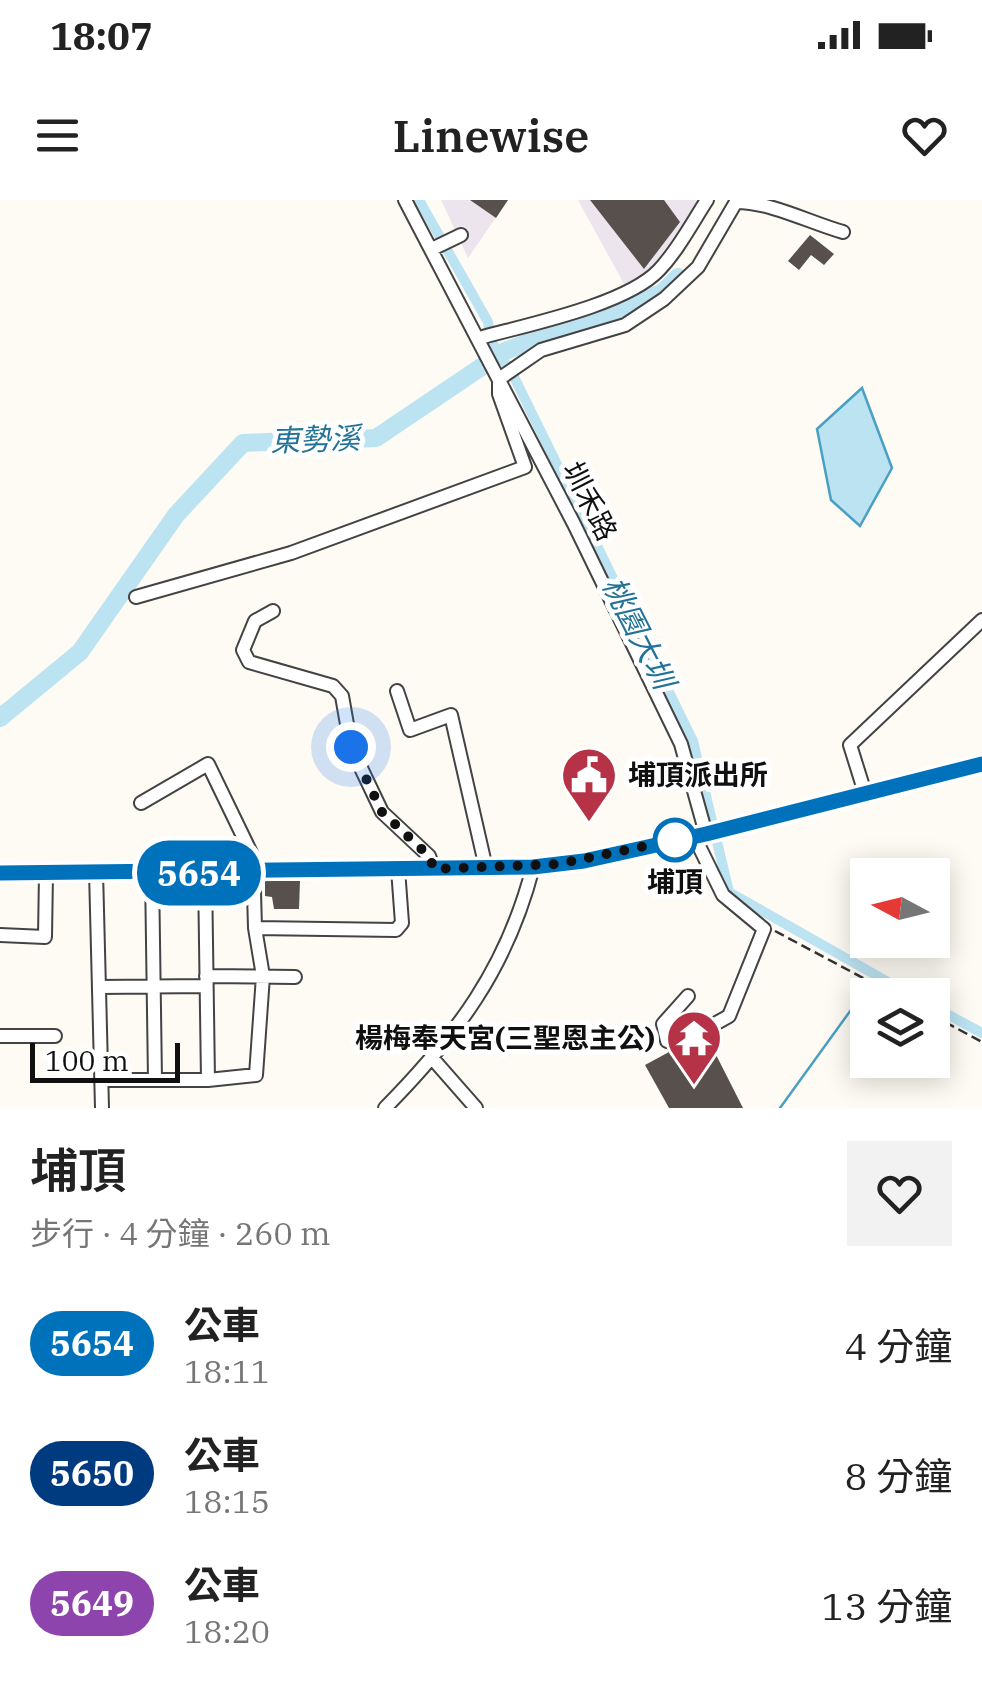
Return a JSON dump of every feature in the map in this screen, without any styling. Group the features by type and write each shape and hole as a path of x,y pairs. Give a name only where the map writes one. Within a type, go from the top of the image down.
{"main road":[{"path":"0,873 533,867 584,861 706,834 982,764"}],"street":[{"name":"圳禾路","path":"405,200 504,374 681,744 723,895 764,929"},
{"path":"485,338 576,312 646,282 669,257 707,200"},
{"path":"136,597 290,553 524,466 499,394 504,374 541,350 572,337 625,324 664,299 698,267 736,202 758,202 794,218 843,232"},
{"path":"432,250 461,236"},
{"path":"273,611 255,621 242,650 250,662 333,686 342,696 351,747 374,798 400,833 429,856 434,869"},
{"path":"865,793 850,745 982,620"},
{"path":"397,692 410,730 451,715 486,868"},
{"path":"102,1080 208,1080 256,1075 264,976 256,928 253,856 208,764 141,804"},
{"path":"386,1108 433,1059 487,984 533,867"},
{"path":"256,928 363,928 388,932 402,922 398,869"},
{"path":"96,872 102,1108"},
{"path":"152,872 155,1080"},
{"path":"0,936 45,936 46,873"},
{"path":"205,873 208,1080"},
{"path":"688,996 663,1024 668,1041 679,1044 729,1016 764,929"},
{"path":"99,987 152,988 264,976 295,977"},
{"path":"0,1036 55,1036"},
{"path":"433,1059 476,1108"}],"path":[{"path":"764,929 772,929 864,978"},
{"path":"950,1025 982,1042"}],"shaded area":[{"path":"441,200 508,200 468,258"},
{"path":"578,200 701,200 647,274 624,284"}],"water":[{"path":"862,388 892,468 860,526 831,500 817,429"}],"building":[{"path":"470,200 508,200 496,218"},
{"path":"590,200 664,200 680,222 644,269"},
{"path":"810,235 834,254 824,265 811,255 799,270 788,261"},
{"path":"265,881 300,881 299,909 274,909 272,897 265,896"},
{"name":"楊梅奉天宮(三聖恩主公)","path":"708,1039 743,1108 669,1108 645,1065 669,1052 683,1053"}],"waterway":[{"name":"桃園大圳","path":"419,200 488,322 491,341 514,377 693,741 729,892 881,978"},
{"name":"東勢溪","path":"0,718 80,652 176,515 243,443 376,438 505,351 662,293 678,277"},
{"path":"780,1108 850,1011"},
{"name":"桃園大圳","path":"950,1016 982,1033"}],"bus line":[{"name":"5654","path":"0,873 533,867 584,861 706,834 982,764"}],"place":[{"name":"埔頂派出所","path":"589,824"},
{"name":"埔頂","path":"675,840"},
{"name":"楊梅奉天宮(三聖恩主公)","path":"694,1087"}],"route":[{"path":"351,747 382,812 400,833 429,856 434,869 533,867 584,861 675,840"}]}
